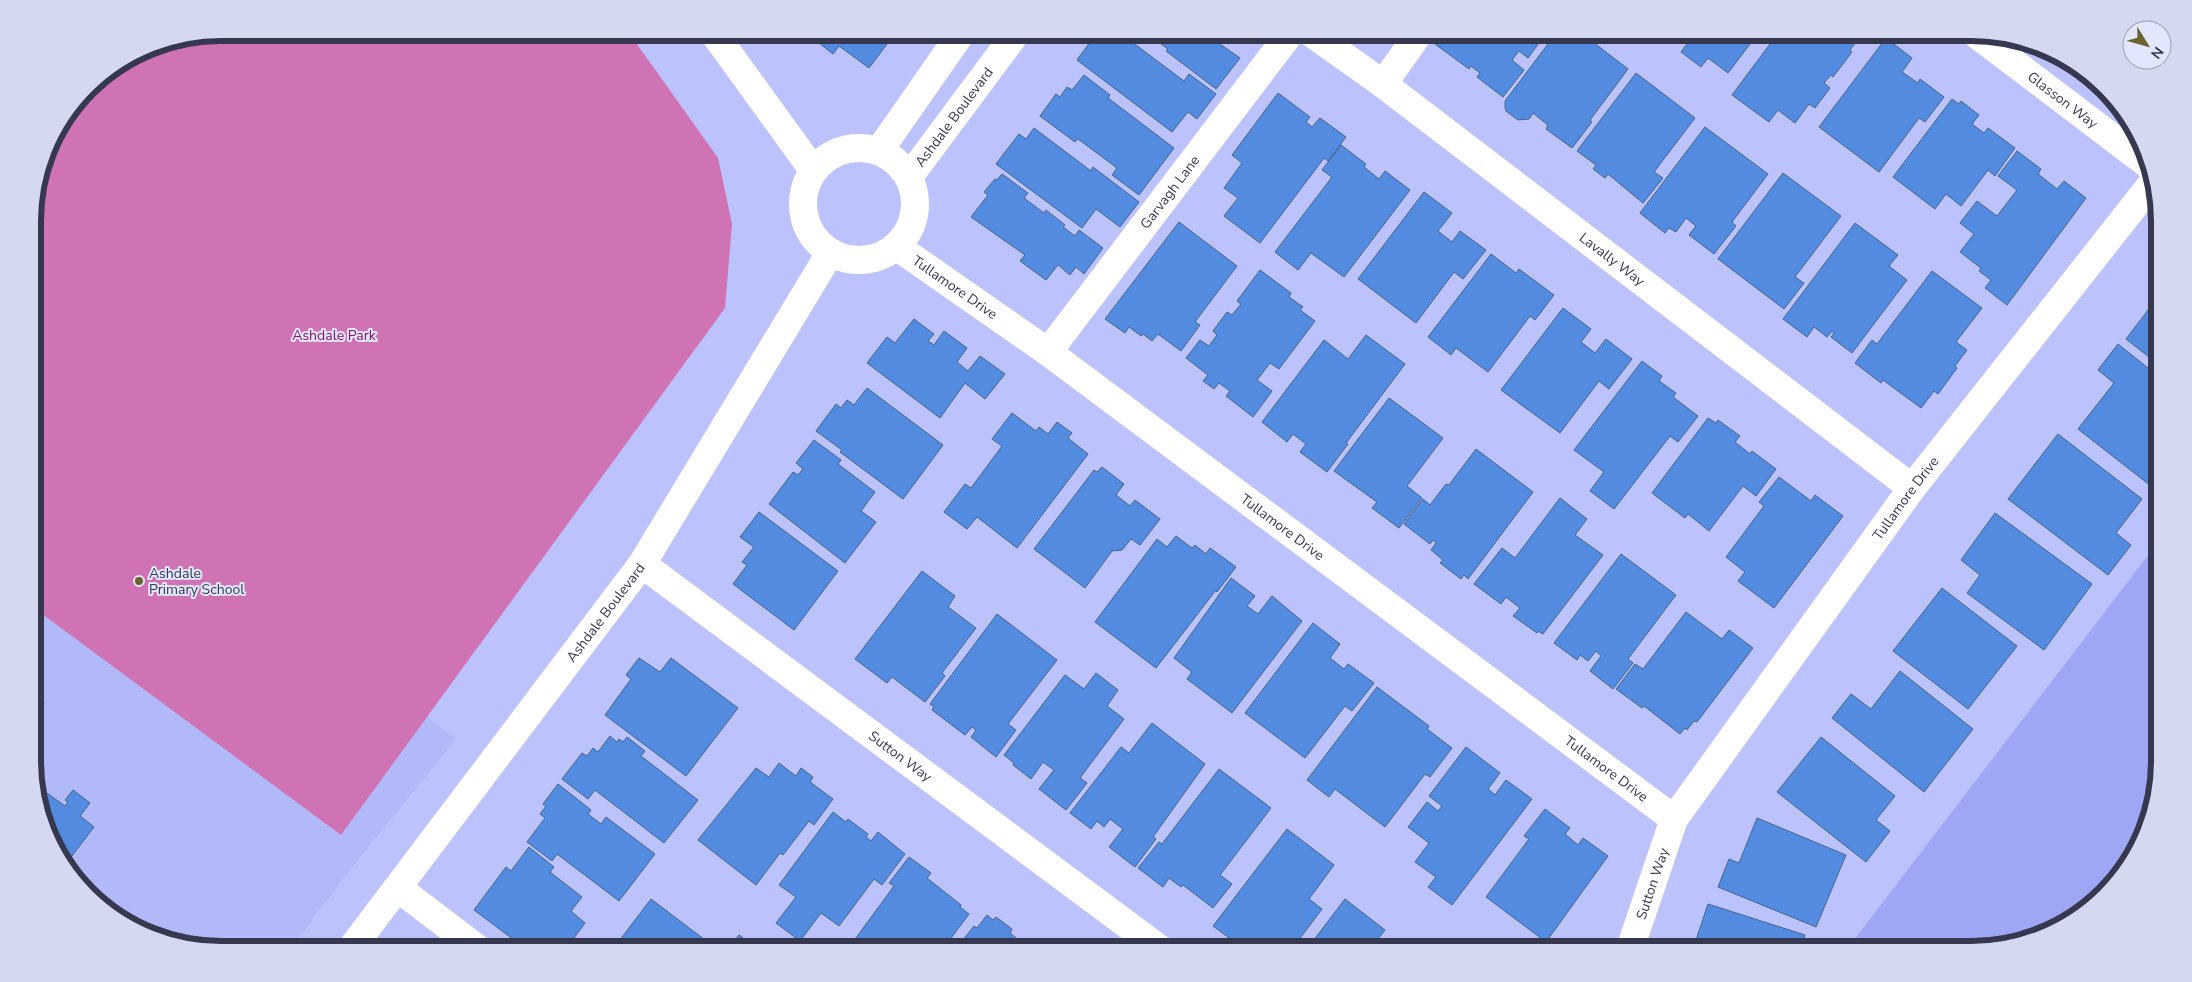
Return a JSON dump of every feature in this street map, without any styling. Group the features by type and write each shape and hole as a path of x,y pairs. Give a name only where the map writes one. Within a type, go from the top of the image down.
{"street":[{"path":"720,41 813,170"},
{"path":"879,151 956,41"},
{"name":"Ashdale Boulevard","path":"909,178 1010,41"},
{"name":"Garvagh Lane","path":"1048,352 1284,41"},
{"name":"Lavally Way","path":"1323,41 1383,84 1912,488"},
{"path":"1383,84 1414,41"},
{"name":"Glasson Way","path":"1987,42 2139,158"},
{"path":"865,148 879,151 896,160 909,178 915,196 914,216 907,235 896,246 880,257 860,261 841,258 830,253 815,241 805,224 802,204 806,184 813,170 828,157 846,149 865,148"},
{"name":"Tullamore Drive","path":"896,246 1048,352 1674,819 1912,488 2148,190"},
{"name":"Ashdale Boulevard","path":"358,941 642,564 830,253"},
{"name":"Sutton Way","path":"642,564 1149,941"},
{"name":"Sutton Way","path":"1633,941 1674,819"},
{"path":"398,888 466,941"}],"shaded area":[{"name":"Ashdale Primary School","path":"41,429 456,739 354,865 296,941 221,941 175,935 131,917 112,904 78,870 65,851 55,830 47,807 42,773"},
{"path":"2151,551 2151,761 2149,784 2145,807 2137,830 2127,851 2114,870 2080,904 2061,917 2017,935 1971,941 1853,941"}],"green space":[{"name":"Ashdale Park","path":"221,41 635,41 718,158 732,224 725,308 341,835 41,613 41,221 47,175 55,152 65,131 78,112 112,78 131,65 175,47"}],"building":[{"path":"816,41 889,41 869,68 839,46 833,54"},
{"path":"1091,41 1133,41 1184,81 1189,74 1216,94 1197,119 1188,112 1172,132 1077,60"},
{"path":"1157,41 1218,41 1240,58 1216,89 1166,51 1168,49"},
{"path":"1437,41 1540,41 1528,58 1519,51 1512,60 1524,70 1503,97 1477,77 1480,73 1471,66 1469,69 1435,44"},
{"path":"1550,41 1592,41 1628,69 1590,120 1592,122 1572,148 1546,129 1548,125 1533,113 1529,119 1518,120 1506,111 1505,101"},
{"path":"1689,41 1752,41 1728,73 1708,58 1701,67 1681,52"},
{"path":"1772,41 1857,41 1850,50 1852,52 1833,77 1831,75 1824,83 1830,88 1815,108 1809,104 1795,123 1778,110 1769,122 1732,95"},
{"path":"1884,41 1890,41 1912,58 1902,72 1918,83 1920,79 1944,97 1925,122 1919,118 1879,172 1819,127"},
{"path":"1636,73 1695,118 1654,172 1663,178 1643,203 1608,174 1605,178 1593,169 1596,165 1577,151"},
{"path":"1084,75 1110,95 1108,98 1174,148 1139,195 1112,175 1117,168 1078,139 1075,142 1040,116 1056,94 1060,97 1067,87 1072,90"},
{"path":"1278,93 1310,117 1306,122 1312,127 1320,118 1346,137 1328,161 1324,158 1260,243 1224,216 1238,198 1224,188 1242,163 1232,155"},
{"path":"1952,99 1959,104 1961,101 1979,115 1972,124 1984,133 1988,128 2015,148 1995,176 1988,170 1961,206 1946,194 1935,209 1893,177"},
{"path":"1705,127 1768,174 1732,222 1736,226 1714,254 1689,235 1696,226 1686,218 1676,232 1669,228 1665,233 1640,213"},
{"path":"1034,128 1091,171 1093,167 1139,202 1120,227 1096,209 1082,228 996,164 1019,134 1026,139"},
{"path":"1341,145 1366,164 1364,167 1379,179 1385,171 1410,190 1344,277 1311,253 1298,270 1275,252 1332,177 1322,170"},
{"path":"2017,151 2041,169 2038,174 2057,189 2064,181 2086,198 2007,305 1985,288 1991,280 1979,271 1981,268 1960,252 1974,234 1960,223 1977,201 1997,216 2017,190 1998,176"},
{"path":"1783,173 1841,216 1795,277 1804,283 1784,309 1718,259"},
{"path":"1002,174 1028,193 1024,198 1044,213 1046,210 1065,225 1063,227 1075,236 1079,230 1103,248 1084,274 1076,267 1070,275 1058,265 1046,280 1020,261 1025,255 971,217 988,195 984,192"},
{"path":"1424,192 1452,213 1438,231 1452,242 1460,231 1486,250 1463,279 1454,272 1416,323 1358,279"},
{"path":"1179,222 1237,266 1195,322 1200,325 1181,351 1158,334 1152,341 1129,327 1125,333 1105,319"},
{"path":"1855,223 1898,255 1889,266 1907,280 1852,353 1831,337 1834,333 1832,331 1827,337 1814,327 1807,337 1783,319"},
{"path":"1491,254 1516,273 1519,269 1554,295 1535,320 1530,316 1488,372 1456,348 1451,355 1428,337"},
{"path":"1260,270 1291,293 1289,297 1303,307 1300,310 1315,321 1279,369 1270,363 1257,380 1272,391 1253,417 1226,396 1230,391 1219,383 1214,389 1203,381 1208,375 1186,358 1200,340 1209,346 1217,335 1213,331 1227,312 1232,315 1241,304 1237,301"},
{"path":"1932,271 1982,308 1956,342 1967,350 1955,366 1957,368 1938,394 1934,391 1921,408 1883,380 1881,383 1855,363 1872,340 1877,344"},
{"path":"2151,306 2151,359 2126,339"},
{"path":"1563,308 1591,329 1581,342 1595,353 1606,339 1632,359 1609,389 1599,381 1560,433 1501,390"},
{"path":"914,319 934,334 928,341 934,345 944,331 967,348 957,362 968,371 980,356 1005,374 985,399 965,383 940,418 867,363 887,337 895,343"},
{"path":"1366,335 1405,364 1346,443 1348,444 1327,472 1300,452 1306,444 1293,434 1287,442 1262,422 1324,340 1348,359"},
{"path":"2118,344 2151,370 2151,486 2078,429 2114,383 2098,370"},
{"path":"1642,361 1662,376 1659,381 1676,393 1673,397 1698,416 1678,442 1670,436 1614,509 1590,491 1604,472 1574,450"},
{"path":"867,388 943,445 903,499 840,452 842,450 816,431 836,404 841,408 847,400 854,405"},
{"path":"1389,398 1443,438 1407,486 1422,498 1399,528 1372,508 1377,502 1334,471"},
{"path":"1012,413 1036,431 1039,427 1048,434 1057,422 1072,433 1068,438 1088,454 1017,548 977,517 967,529 944,512 965,484 971,488 1002,446 992,439"},
{"path":"1708,418 1716,423 1718,420 1740,436 1735,442 1750,454 1752,451 1776,469 1756,496 1743,486 1709,531 1688,514 1685,518 1652,493"},
{"path":"2058,434 2142,499 2116,533 2131,545 2108,575 2008,499"},
{"path":"814,440 841,460 838,464 875,492 861,511 876,522 845,563 769,504 793,472 798,475 803,469 796,463"},
{"path":"1476,449 1533,492 1468,579 1464,575 1461,579 1440,563 1443,560 1431,550 1436,543 1433,540 1430,544 1404,524 1423,499 1430,505 1446,484 1449,485"},
{"path":"1102,467 1124,484 1116,495 1130,506 1135,500 1160,519 1140,545 1131,539 1122,550 1112,551 1085,588 1034,549 1094,470 1097,472"},
{"path":"1779,477 1811,501 1815,495 1843,516 1774,608 1738,581 1745,572 1726,557 1764,506 1759,502"},
{"path":"1560,498 1587,519 1575,535 1603,555 1543,634 1538,631 1537,633 1513,616 1520,608 1506,597 1501,604 1474,584 1502,548 1515,558"},
{"path":"759,512 838,571 794,630 733,584 747,565 742,562 754,547 740,537"},
{"path":"1995,513 2092,584 2044,650 1967,593 1980,575 1961,560"},
{"path":"1176,536 1192,548 1195,545 1206,554 1210,548 1236,567 1156,668 1095,622 1157,539 1167,547"},
{"path":"1621,554 1676,595 1628,659 1633,663 1613,689 1590,671 1601,656 1596,651 1588,661 1580,655 1577,660 1554,643"},
{"path":"922,571 955,596 948,607 976,628 942,673 945,676 925,702 892,677 887,683 855,659"},
{"path":"1231,578 1255,596 1247,606 1258,614 1272,596 1302,621 1232,713 1187,679 1192,672 1174,658"},
{"path":"1942,588 2017,646 1968,709 1893,651"},
{"path":"1686,612 1722,639 1729,630 1753,648 1697,722 1694,721 1687,730 1685,728 1680,734 1644,706 1642,708 1616,689 1635,664 1643,669"},
{"path":"997,614 1057,660 1008,724 1016,730 996,757 971,737 976,730 972,727 965,735 932,710 934,707 930,704"},
{"path":"1313,623 1340,644 1330,658 1344,669 1348,664 1374,683 1352,711 1345,706 1305,758 1245,713"},
{"path":"639,658 660,672 671,658 738,708 686,776 605,715 631,679 626,675"},
{"path":"1900,671 1973,729 1924,792 1832,718 1851,694 1871,709"},
{"path":"1096,673 1118,690 1107,706 1124,719 1080,778 1087,783 1066,810 1039,789 1054,770 1043,762 1031,779 1004,755 1065,675 1084,689"},
{"path":"1377,687 1429,726 1427,729 1452,748 1430,777 1425,774 1385,827 1335,789 1329,797 1307,780"},
{"path":"1152,723 1205,764 1153,837 1156,839 1135,867 1109,847 1123,829 1110,819 1104,827 1097,821 1091,829 1070,813 1121,747 1129,753"},
{"path":"610,736 617,742 619,739 623,742 627,737 645,751 641,756 698,800 664,843 595,790 588,799 562,779 582,753 587,756 593,748 598,752"},
{"path":"1821,737 1895,796 1876,820 1890,831 1866,862 1777,792"},
{"path":"1466,747 1500,773 1488,789 1495,795 1506,780 1532,799 1452,905 1428,887 1436,877 1415,862 1429,843 1408,827 1427,802 1438,811 1442,806 1429,796"},
{"path":"779,763 796,776 801,768 813,777 810,782 833,799 814,825 809,821 783,855 780,853 756,885 698,840 756,768 769,777"},
{"path":"1219,769 1271,808 1220,875 1232,884 1213,908 1183,885 1181,887 1169,878 1163,887 1138,868 1159,842 1162,844"},
{"path":"558,784 591,810 588,814 601,824 606,817 655,854 619,901 557,854 552,861 527,842 545,818 540,814 546,806 543,804"},
{"path":"73,790 90,803 80,816 94,827 70,858 55,830 47,807 44,791 65,806 68,802 65,800"},
{"path":"1545,809 1570,828 1565,834 1578,845 1583,838 1608,856 1547,941 1486,897 1529,839 1524,836"},
{"path":"833,812 846,822 848,819 868,834 866,837 871,841 878,832 905,854 882,885 874,879 839,926 821,913 800,941 776,923 796,897 779,885"},
{"path":"1757,818 1846,855 1816,927 1718,887 1729,859 1739,863"},
{"path":"1287,829 1334,865 1309,899 1322,909 1298,941 1233,941 1213,926"},
{"path":"529,847 554,867 550,872 582,897 571,911 585,923 572,941 515,941 474,910 506,867 511,871"},
{"path":"909,857 931,873 927,878 961,905 960,907 969,914 949,941 854,941 894,886 889,883"},
{"path":"651,899 706,941 619,941"},
{"path":"1345,899 1385,930 1376,941 1313,941"},
{"path":"1708,904 1805,935 1803,941 1696,941"},
{"path":"987,915 993,920 996,917 1012,929 1010,933 1016,938 1014,941 962,941 974,926 977,928"},
{"path":"739,935 747,941 734,941"}],"place":[{"name":"Ashdale Primary School","path":"139,581"}]}
